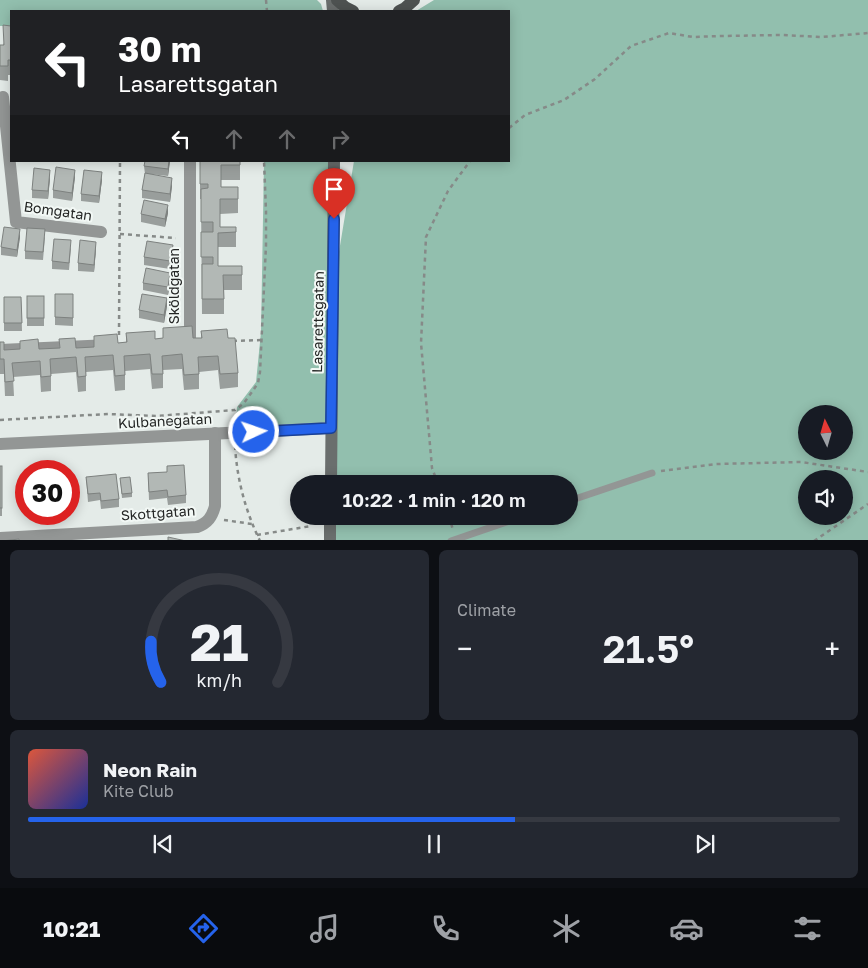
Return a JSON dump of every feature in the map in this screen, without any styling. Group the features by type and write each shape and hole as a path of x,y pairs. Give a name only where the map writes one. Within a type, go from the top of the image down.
{"main road":[{"path":"337,0 351,10"},
{"path":"400,10 414,0"}],"street":[{"name":"Bomgatan","path":"5,97 10,154"},
{"name":"Bomgatan","path":"11,162 16,222 101,232"},
{"name":"Sköldgatan","path":"172,341 190,340 190,162"},
{"name":"Lasarettsgatan","path":"331,475 334,162"},
{"path":"0,350 119,344"},
{"name":"Kulbanegatan","path":"0,444 331,428"},
{"name":"Skottgatan","path":"0,538 108,536 202,525 210,519 215,506 215,433"},
{"path":"330,525 330,540"}],"lane":[{"path":"578,498 652,473"},
{"path":"451,540 497,525"}],"path":[{"path":"510,127 525,115 564,100 595,80 631,46 669,33 693,37 782,35 822,37 868,33"},
{"path":"119,344 120,162"},
{"path":"435,475 432,468 421,343 426,237 448,191 469,162"},
{"path":"120,234 189,239"},
{"path":"227,342 261,340"},
{"path":"235,410 234,433 239,483 246,508 260,540"},
{"path":"652,473 716,464 801,462 868,472"},
{"path":"814,540 868,504"},
{"path":"210,519 252,524"},
{"path":"257,535 311,526"}],"green space":[{"path":"0,0 317,0 323,10 10,10 10,26 0,26"},
{"path":"434,0 868,0 868,540 329,540 330,525 578,525 578,475 330,475 330,428 236,424 237,407 256,382 261,332 264,162 328,162 334,282 354,162 510,162 510,10 418,10"}],"building":[{"path":"3,25 10,26 10,60 8,60 8,66 0,66 0,45 4,45"},
{"path":"145,162 169,162 168,169 144,166"},
{"path":"200,162 240,162 240,165 221,165 221,187 238,187 238,199 220,199 220,227 236,227 236,232 218,233 218,266 242,266 242,275 223,275 224,299 202,299 202,264 213,264 213,257 201,257 201,232 213,232 213,222 201,222 201,189 208,188 208,184 200,184"},
{"path":"56,167 75,170 72,193 53,190"},
{"path":"34,168 50,170 48,191 32,190"},
{"path":"84,170 102,172 99,196 81,194"},
{"path":"145,173 172,178 170,194 142,190"},
{"path":"144,200 168,205 165,219 141,214"},
{"path":"4,227 20,229 17,250 1,247"},
{"path":"27,228 45,229 43,252 25,251"},
{"path":"54,239 71,240 69,263 52,261"},
{"path":"80,240 96,242 94,265 78,263"},
{"path":"147,241 173,245 170,261 144,257"},
{"path":"146,268 170,273 168,287 143,283"},
{"path":"55,294 73,294 73,318 55,317"},
{"path":"142,294 167,298 164,315 139,310"},
{"path":"27,296 44,296 44,318 27,318"},
{"path":"4,297 21,297 22,323 4,323"},
{"path":"192,326 193,338 202,338 201,331 227,329 228,338 235,338 238,373 220,374 218,356 198,357 199,374 184,375 182,354 162,356 163,374 152,374 150,354 124,356 125,375 115,376 113,355 85,357 86,376 78,377 76,357 50,359 51,376 41,377 40,361 12,363 14,381 5,382 4,359 0,359 0,342 4,342 4,350 20,349 20,341 38,339 39,349 60,348 59,339 75,338 76,348 94,347 94,336 117,334 118,343 127,342 126,333 155,331 155,339 163,338 163,328"},
{"path":"184,465 186,495 168,497 167,490 149,492 148,473 167,472 167,466"},
{"path":"0,466 2,466 2,508 0,508"},
{"path":"116,474 119,499 101,501 100,493 88,494 86,477"},
{"path":"130,477 132,493 122,494 120,478"},
{"path":"168,537 182,540 168,540"}],"route":[{"path":"254,432 331,428 334,219"}]}
